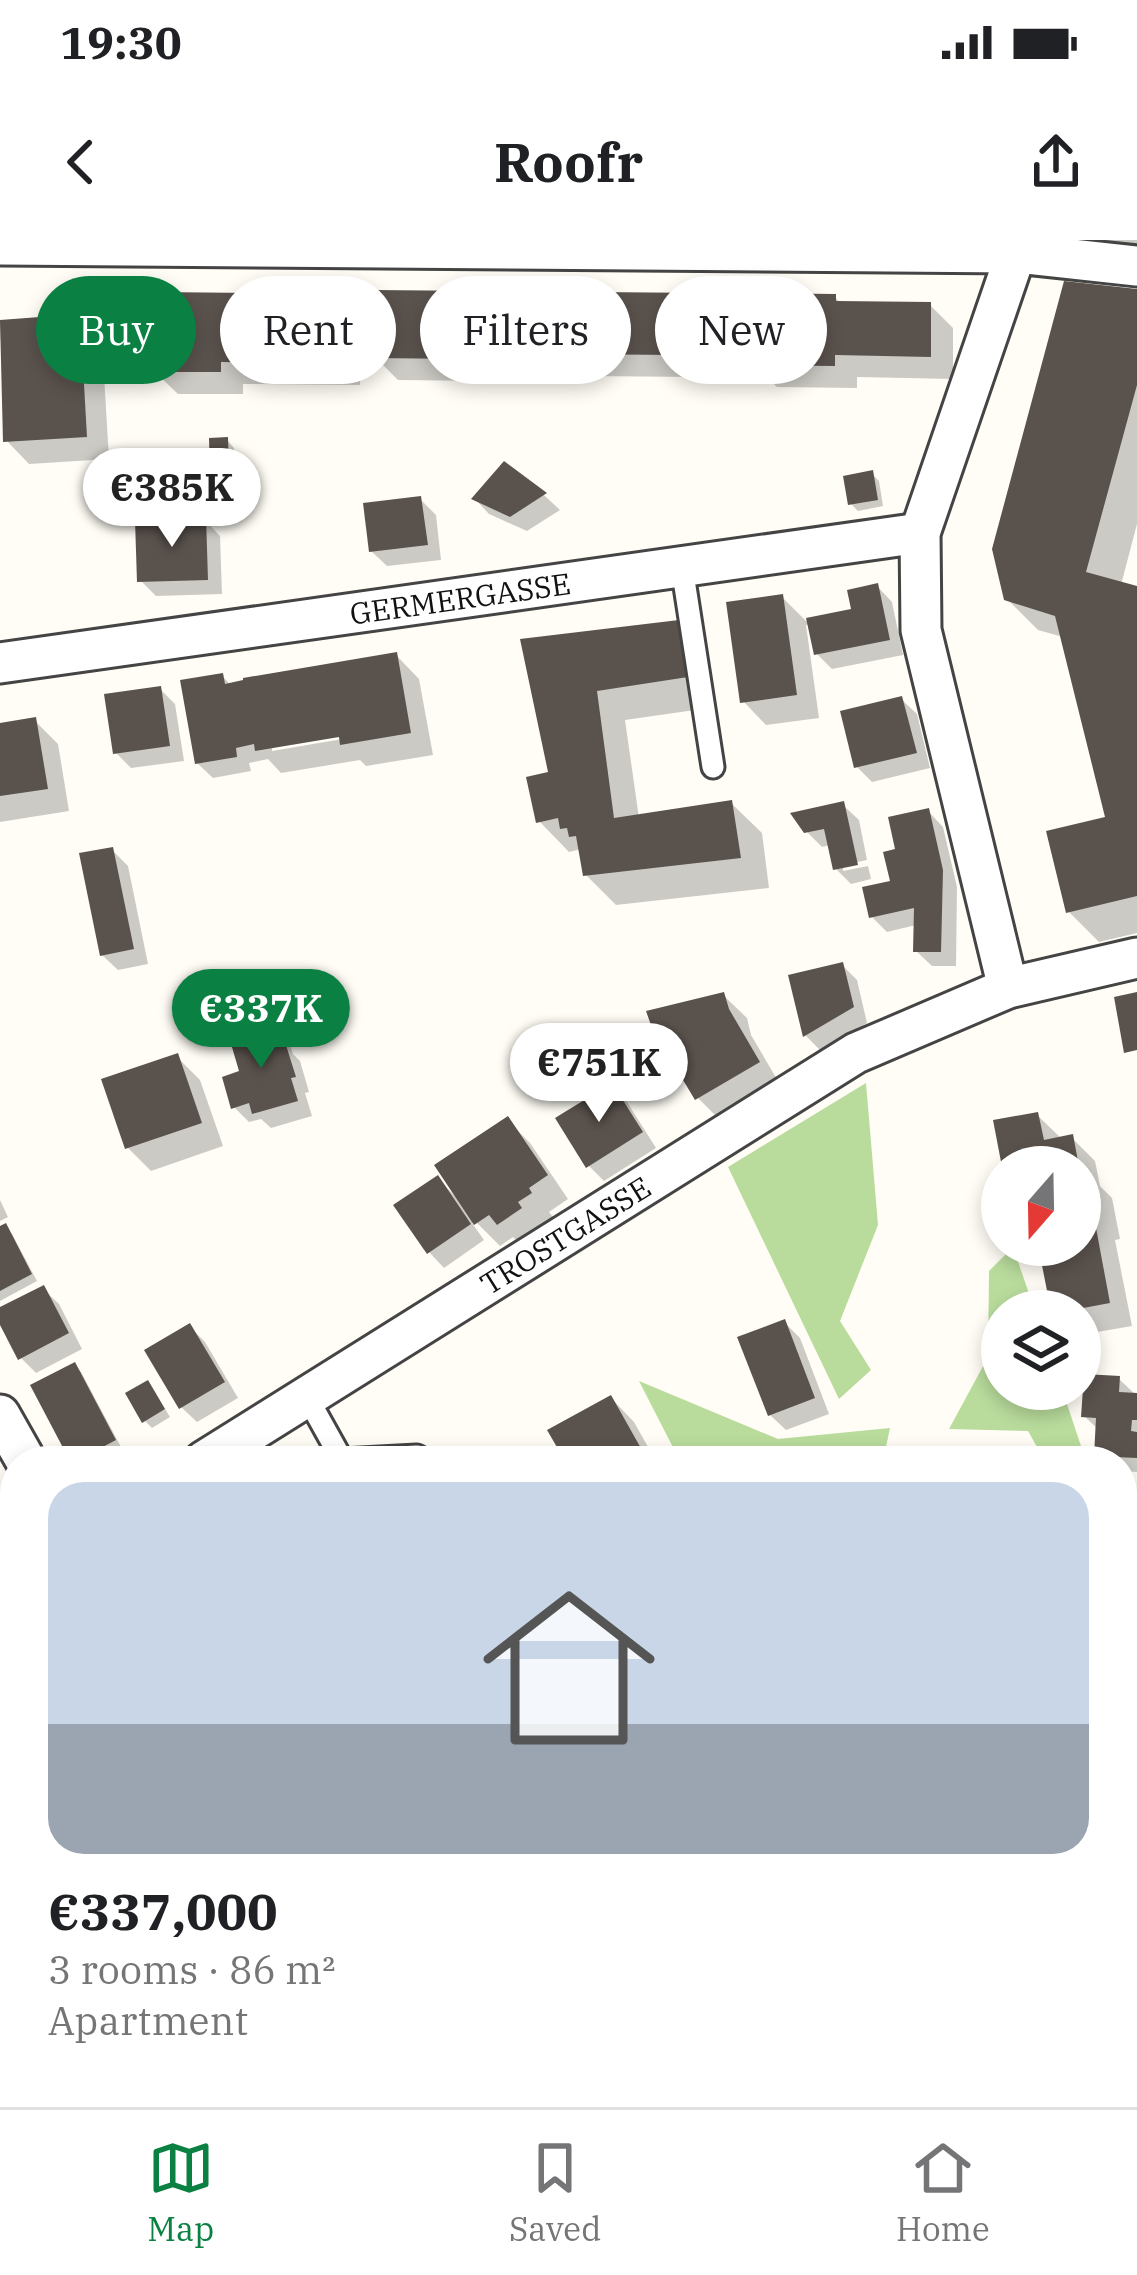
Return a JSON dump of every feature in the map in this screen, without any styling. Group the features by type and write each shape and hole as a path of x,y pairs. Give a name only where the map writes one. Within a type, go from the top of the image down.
{"street":[{"path":"0,245 1017,247 1137,266"},
{"path":"1008,988 921,630 920,533 1017,247"},
{"name":"GERMERGASSE","path":"0,663 920,533"},
{"name":"TROSTGASSE","path":"228,1446 856,1053 1008,988 1137,958"},
{"path":"0,1415 18,1446"}],"lane":[{"path":"682,567 713,767"},
{"path":"307,1396 334,1446"}],"green space":[{"path":"866,1083 878,1225 840,1321 871,1370 839,1399 728,1167"},
{"path":"994,1266 1020,1266 1028,1290 989,1290 989,1271"},
{"path":"981,1370 981,1410 1069,1410 1081,1446 1036,1446 1028,1431 949,1429"},
{"path":"639,1381 778,1439 890,1428 886,1446 672,1446"}],"building":[{"path":"1064,281 1137,289 1137,385 1086,572 1137,586 1137,896 1066,913 1046,831 1105,817 1055,616 1004,600 992,549"},
{"path":"396,290 420,290 420,359 396,358"},
{"path":"196,292 220,293 220,372 196,372"},
{"path":"631,292 655,292 655,355 631,355"},
{"path":"827,294 836,294 836,301 931,302 931,357 835,355 835,366 827,366"},
{"path":"36,317 36,384 84,384 87,437 3,442 0,320"},
{"path":"228,437 229,475 210,476 209,438"},
{"path":"504,461 547,493 510,517 471,499"},
{"path":"873,470 878,500 848,505 843,476"},
{"path":"421,496 428,545 369,552 363,503"},
{"path":"206,517 208,580 137,582 135,520"},
{"path":"878,583 890,640 814,655 806,618 851,609 847,590"},
{"path":"783,594 797,695 740,703 726,602"},
{"path":"679,620 688,677 597,691 614,818 732,800 741,858 583,876 576,836 569,837 567,828 560,829 558,818 536,823 526,777 548,772 520,639"},
{"path":"397,652 411,733 340,745 339,737 255,751 254,744 236,748 237,757 195,764 180,680 223,673 225,684"},
{"path":"161,686 170,746 113,754 104,694"},
{"path":"902,696 917,753 854,768 840,711"},
{"path":"36,717 48,789 0,796 0,723"},
{"path":"844,801 858,865 833,870 824,829 804,833 790,813"},
{"path":"929,808 943,870 941,952 913,952 914,908 869,918 862,887 890,881 883,852 895,849 888,817"},
{"path":"113,847 134,949 100,956 79,853"},
{"path":"843,962 854,1007 803,1037 788,975"},
{"path":"724,992 760,1062 695,1100 646,1011"},
{"path":"1137,992 1137,1050 1124,1053 1114,997"},
{"path":"275,1024 296,1077 291,1078 298,1101 252,1114 249,1103 231,1109 222,1077 239,1071 229,1037"},
{"path":"178,1053 202,1123 125,1149 101,1079"},
{"path":"612,1083 643,1132 586,1168 555,1118"},
{"path":"1038,1112 1044,1140 1073,1134 1075,1146 998,1146 993,1120"},
{"path":"508,1116 548,1175 529,1188 532,1193 518,1202 522,1208 497,1225 489,1215 474,1225 434,1165"},
{"path":"438,1175 471,1224 427,1254 393,1205"},
{"path":"6,1223 32,1274 0,1291 0,1226"},
{"path":"1101,1255 1110,1303 1101,1305 1101,1290 1047,1290 1042,1266 1101,1266"},
{"path":"44,1285 69,1333 18,1360 0,1325 0,1307"},
{"path":"785,1319 815,1398 768,1416 737,1337"},
{"path":"190,1323 225,1382 179,1409 144,1350"},
{"path":"75,1362 116,1440 105,1446 62,1446 30,1385"},
{"path":"1101,1375 1120,1376 1119,1392 1137,1393 1137,1420 1132,1420 1131,1431 1137,1432 1137,1446 1095,1446 1096,1418 1081,1417 1081,1410 1101,1410"},
{"path":"148,1380 165,1409 142,1423 125,1393"},
{"path":"611,1395 640,1446 556,1446 547,1430"}]}
